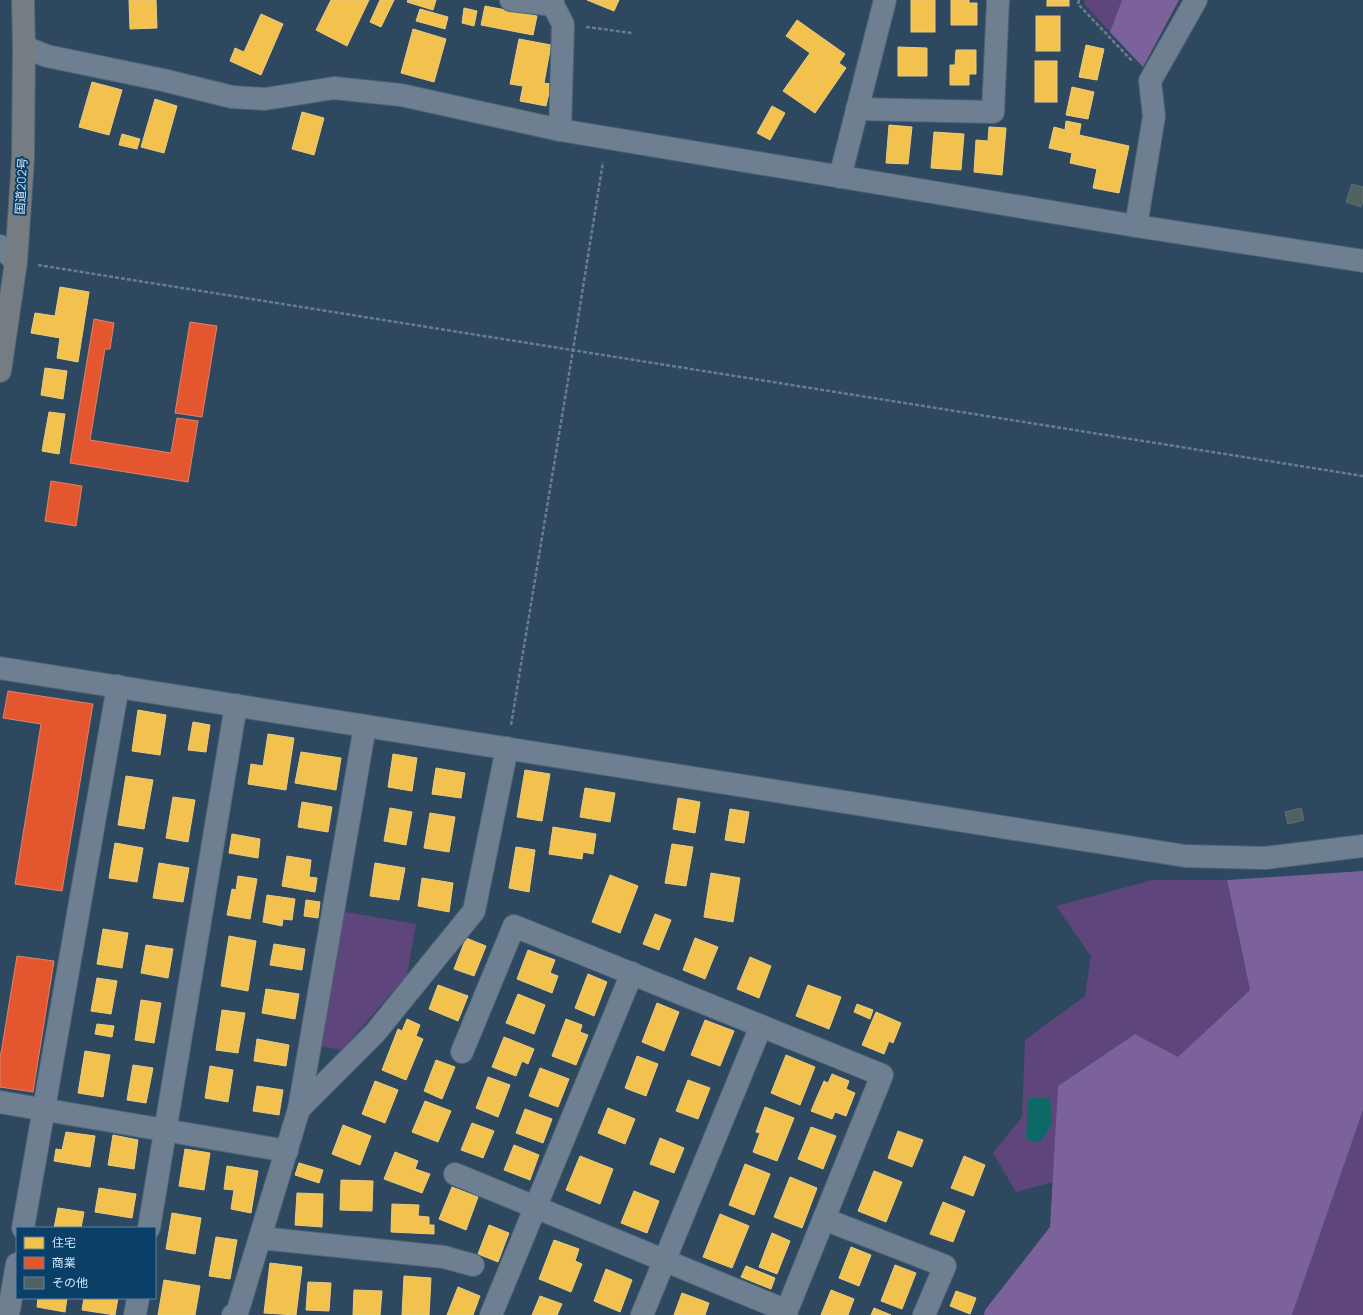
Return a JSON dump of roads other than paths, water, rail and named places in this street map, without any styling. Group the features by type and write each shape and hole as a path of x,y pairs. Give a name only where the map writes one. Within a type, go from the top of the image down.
{"highway":[{"name":"国道202号","path":"0,371 16,262 23,159 23,0"}],"street":[{"path":"511,0 553,2 563,24 560,130"},
{"path":"840,177 885,0"},
{"path":"857,109 993,112 998,0"},
{"path":"1136,226 1154,116 1150,81 1196,0"},
{"path":"24,47 47,56 163,80 232,97 265,99 334,88 401,95 560,130 1136,226 1363,261"},
{"path":"0,246 16,262"},
{"path":"0,668 1185,856 1265,858 1363,846"},
{"path":"23,1227 118,686"},
{"path":"149,1227 236,705"},
{"path":"233,1315 237,1312 299,1109 365,726"},
{"path":"299,1109 375,1033 474,912 507,748"},
{"path":"455,1174 665,1260 786,1313 882,1076 514,926 462,1052"},
{"path":"492,1315 632,973"},
{"path":"642,1315 761,1026"},
{"path":"0,1102 287,1150"},
{"path":"824,1219 944,1266 924,1315"},
{"path":"260,1238 444,1257 473,1265"},
{"path":"8,1315 16,1270"},
{"path":"135,1315 138,1299"}]}
